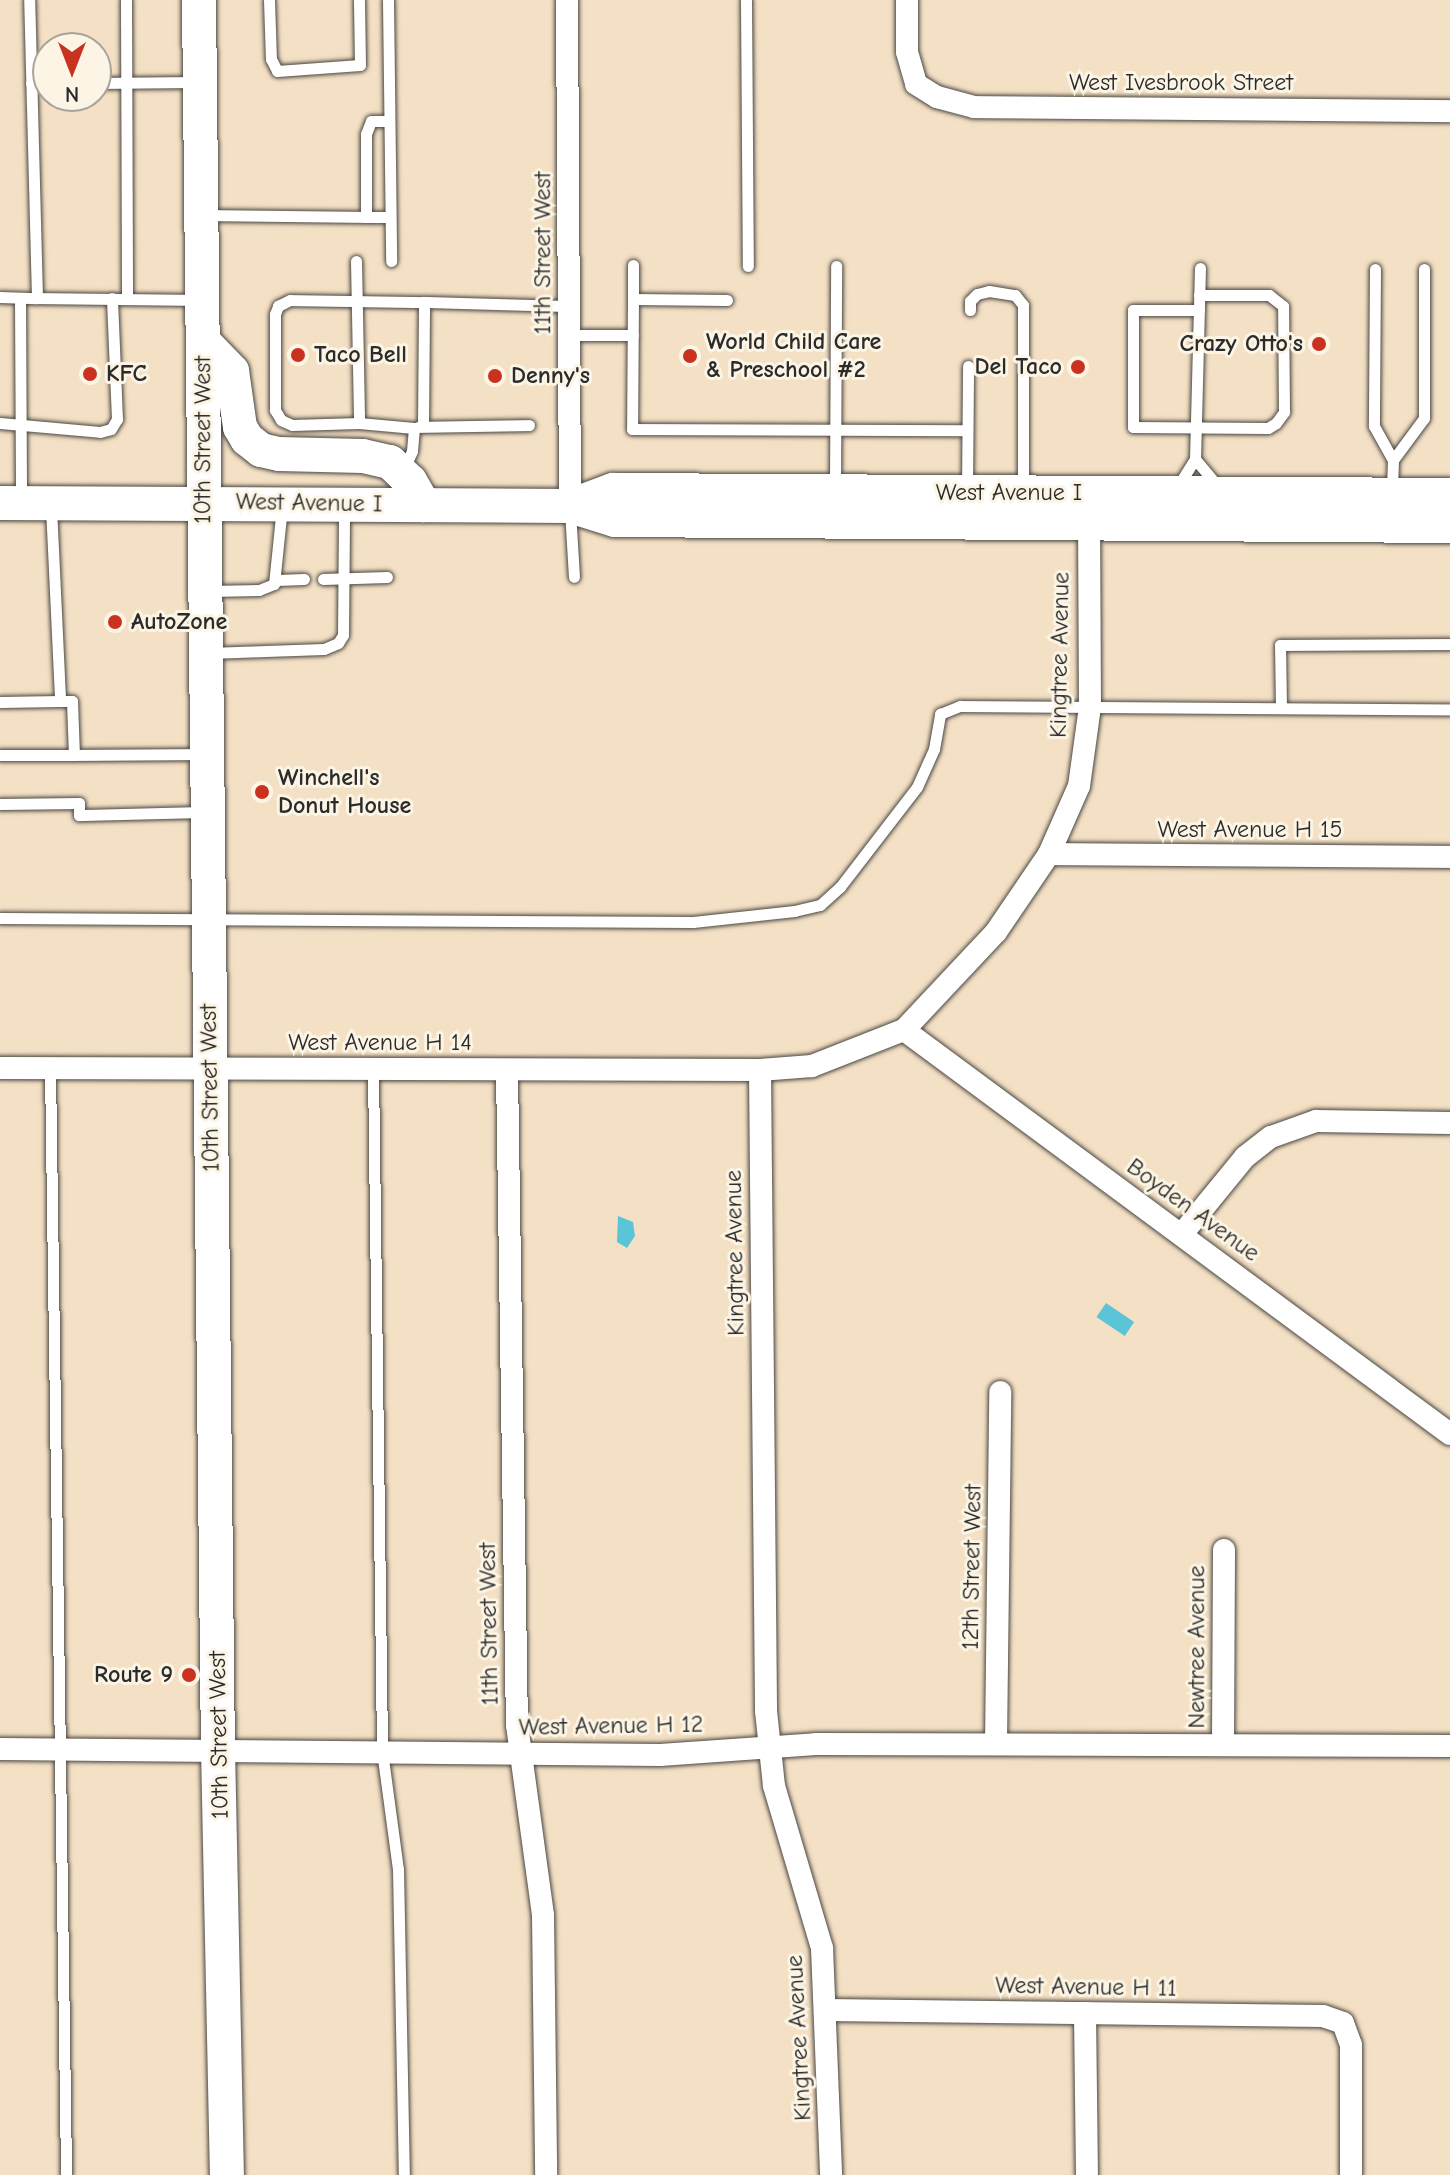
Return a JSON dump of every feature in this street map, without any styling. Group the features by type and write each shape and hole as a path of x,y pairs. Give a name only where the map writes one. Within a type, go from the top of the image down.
{"main road":[{"name":"10th Street West","path":"199,0 218,1749 227,2175"},
{"path":"203,341 232,371 240,427 247,439 261,450 279,454 363,456 390,462 424,505"},
{"name":"West Avenue I","path":"570,506 613,490 1023,493 1088,509 1172,494 1231,510"},
{"path":"704,521 746,506 820,505 835,492"},
{"path":"1231,510 1274,506 1360,506 1392,495 1450,495"},
{"name":"West Avenue I","path":"24,502 570,506 615,520 704,521 1088,509 1231,510 1450,526"}],"street":[{"name":"11th Street West","path":"567,0 570,506"},
{"name":"West Ivesbrook Street","path":"907,0 907,52 916,84 937,97 974,107 1450,111"},
{"name":"Kingtree Avenue","path":"831,2175 822,1948 774,1786 769,1747 760,1070 812,1066 904,1030 996,932 1049,854 1079,786 1090,707 1088,509"},
{"name":"West Avenue H 15","path":"1049,854 1450,857"},
{"name":"Boyden Avenue","path":"904,1030 1450,1434"},
{"name":"West Avenue H 14","path":"0,1068 760,1070"},
{"name":"11th Street West","path":"507,1070 520,1753 543,1915 546,2175"},
{"path":"1182,1234 1245,1157 1271,1137 1316,1121 1450,1123"},
{"name":"12th Street West","path":"996,1744 1000,1392"},
{"name":"Newtree Avenue","path":"1223,1744 1224,1550"},
{"name":"West Avenue H 12","path":"0,1749 660,1755 769,1747 996,1744 1450,1746"},
{"name":"West Avenue H 11","path":"826,2010 1323,2016 1343,2023 1351,2045 1351,2175"},
{"path":"1085,2013 1087,2175"}],"lane":[{"path":"29,0 37,298"},
{"path":"126,0 127,298"},
{"path":"269,0 271,59 277,71 360,65 359,0"},
{"path":"388,0 391,261"},
{"path":"746,0 748,266"},
{"path":"112,82 200,82"},
{"path":"366,217 366,134 371,121 389,121"},
{"path":"201,215 390,217"},
{"path":"356,261 359,423"},
{"path":"633,265 632,429 967,430"},
{"path":"835,492 836,266"},
{"path":"1172,494 1195,459 1200,268"},
{"path":"1375,269 1374,426 1393,460 1392,495"},
{"path":"1393,460 1424,418 1424,269"},
{"path":"970,310 970,301 977,294 989,291 1015,295 1023,305 1023,493"},
{"path":"1199,295 1269,295 1283,306 1284,412 1268,428 1196,430 1133,427 1133,310 1199,310"},
{"path":"0,297 202,300"},
{"path":"20,298 24,502 60,701"},
{"path":"0,423 100,432 111,429 117,419 112,298"},
{"path":"633,299 727,300"},
{"path":"529,425 292,425 281,420 275,410 275,314 278,306 290,300 569,306"},
{"path":"402,474 419,426 424,302"},
{"path":"569,335 633,335"},
{"path":"967,493 968,366"},
{"path":"1195,459 1231,510"},
{"path":"277,580 282,503"},
{"path":"205,653 317,649 331,647 341,639 344,504"},
{"path":"570,506 574,577"},
{"path":"323,579 387,577"},
{"path":"204,591 259,590 277,580 304,579"},
{"path":"1281,708 1280,645 1450,644"},
{"path":"0,702 72,701 74,755"},
{"path":"0,918 693,922 820,905 840,887 917,787 934,749 940,714 960,706 1450,709"},
{"path":"0,755 206,753"},
{"path":"0,804 79,803 79,815 206,812"},
{"path":"50,1067 66,2175"},
{"path":"373,1069 382,1751 398,1869 404,2175"}],"water":[{"path":"618,1216 633,1222 635,1236 627,1248 617,1242"},
{"path":"1106,1303 1134,1322 1125,1336 1096,1317"}],"place":[{"name":"Crazy Otto's","path":"1319,344"},
{"name":"Taco Bell","path":"298,355"},
{"name":"World Child Care & Preschool #2","path":"690,356"},
{"name":"Del Taco","path":"1078,367"},
{"name":"KFC","path":"90,374"},
{"name":"Denny's","path":"495,376"},
{"name":"AutoZone","path":"115,622"},
{"name":"Winchell's Donut House","path":"262,792"},
{"name":"Route 9","path":"189,1675"}]}
